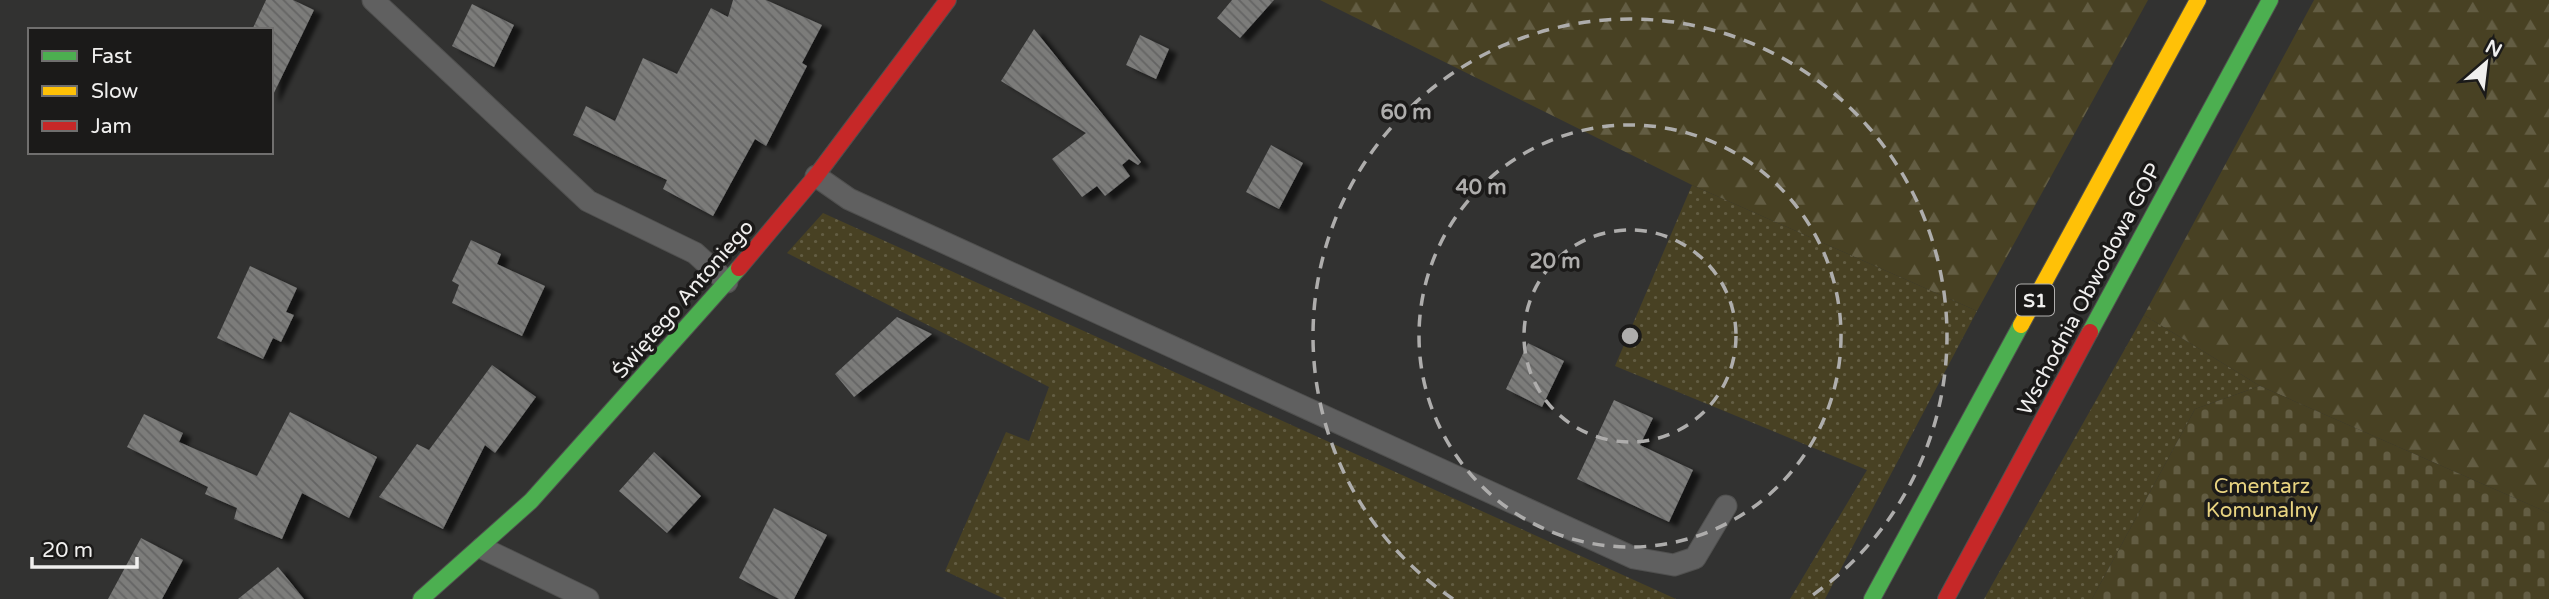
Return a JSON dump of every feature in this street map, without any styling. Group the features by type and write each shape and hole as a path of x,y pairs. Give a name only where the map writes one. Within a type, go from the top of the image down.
{"main road":[{"name":"Świętego Antoniego","path":"421,599 482,548 531,501 727,282 816,176 948,0"},
{"name":"Wschodnia Obwodowa GOP","path":"1872,599 2198,0"},
{"name":"Wschodnia Obwodowa GOP","path":"1946,599 2270,0"}],"lane":[{"path":"373,0 588,201 695,253 727,282"},
{"path":"816,176 849,199 1634,558 1674,565 1695,558 1726,506"},
{"path":"482,548 588,599"}],"green space":[{"path":"1320,0 2148,0 1977,311 1692,185"},
{"path":"2314,0 2549,0 2549,513 2260,386 2144,315"},
{"path":"1692,185 1977,311 1825,599 1790,599 1867,470 1615,366"},
{"path":"823,213 1676,599 1005,599 945,571 1006,432 1029,441 1049,387 787,253"},
{"path":"2144,315 2260,386 2195,409 2092,599 1984,599"},
{"name":"Cmentarz Komunalny","path":"2260,386 2549,513 2549,599 2092,599 2195,409"}],"building":[{"path":"266,0 293,0 314,10 273,95 273,28 253,28"},
{"path":"733,0 766,0 822,25 802,63 807,66 766,146 755,139 713,216 663,189 667,180 573,135 586,106 615,121 643,58 677,74 711,8 728,17"},
{"path":"1232,0 1274,0 1240,38 1217,18"},
{"path":"472,4 514,25 494,67 452,46"},
{"path":"1034,29 1141,162 1138,165 1129,159 1122,165 1130,176 1105,196 1097,186 1082,197 1052,159 1086,133 1001,81"},
{"path":"1140,35 1169,49 1156,79 1126,65"},
{"path":"1271,145 1303,163 1279,209 1246,192"},
{"path":"471,240 501,254 497,264 545,286 522,336 452,303 459,285 452,281"},
{"path":"250,266 297,288 286,312 294,315 281,342 273,338 263,359 217,338"},
{"path":"897,317 932,334 854,397 835,374"},
{"path":"1528,343 1564,361 1542,407 1506,389"},
{"path":"492,365 536,397 495,453 485,445 443,529 379,497 417,444 429,450"},
{"path":"1614,400 1653,418 1640,445 1693,470 1669,522 1577,479"},
{"path":"290,412 377,457 349,518 302,493 282,539 234,519 237,508 205,494 208,487 127,447 144,414 183,433 179,442 257,476"},
{"path":"654,452 701,496 667,533 619,491"},
{"path":"774,508 827,535 794,599 779,599 739,578"},
{"path":"141,538 183,560 162,599 108,599"},
{"path":"278,567 304,599 238,599"}],"traffic: fast":[{"path":"2090,332 2270,0"},
{"path":"421,599 531,501 739,268"},
{"path":"1872,599 2021,325"}],"traffic: slow":[{"path":"2021,325 2198,0"}],"traffic: jam":[{"path":"739,268 816,176 948,0"},
{"path":"1946,599 2090,332"}]}
